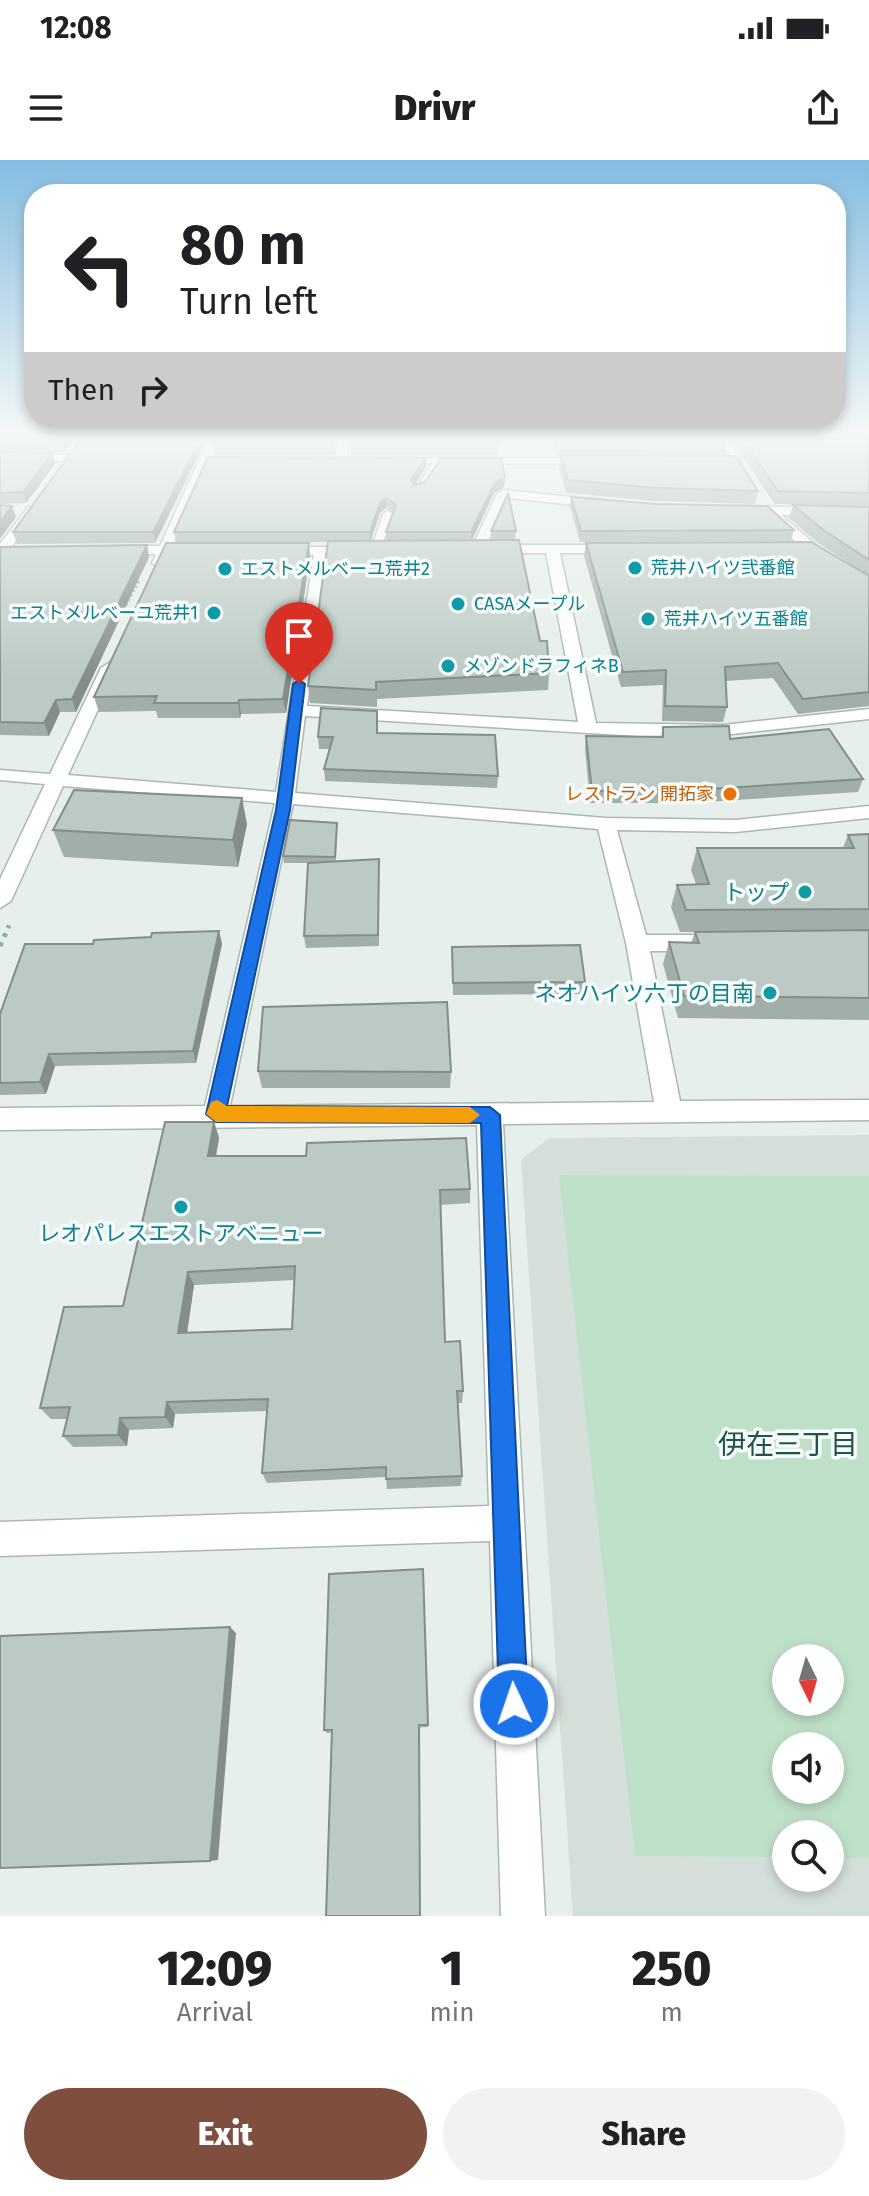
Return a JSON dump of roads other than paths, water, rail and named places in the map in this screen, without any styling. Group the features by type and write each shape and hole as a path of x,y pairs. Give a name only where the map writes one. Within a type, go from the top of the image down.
{"street":[{"path":"1,552 29,514"},
{"path":"152,578 183,514"},
{"path":"492,514 471,550 628,549"},
{"path":"772,514 811,548 869,586"},
{"path":"780,548 811,548"},
{"path":"552,549 588,728"},
{"path":"93,550 203,550"},
{"path":"1,552 17,551"},
{"path":"262,551 382,551"},
{"path":"216,1114 285,797 295,710 321,551"},
{"path":"0,901 118,649"},
{"path":"295,710 588,728 723,730 869,714"},
{"path":"0,775 55,782 285,797 606,824 735,826 869,812"},
{"path":"606,824 637,943 669,1112"},
{"path":"637,943 730,942"},
{"path":"0,1119 216,1114 490,1115 869,1110"},
{"path":"490,1115 523,1916"},
{"path":"0,1539 506,1523"}],"lane":[{"path":"382,551 388,514"}],"place":[{"name":"荒井ハイツ弐番館","path":"635,568"},
{"name":"エストメルベーユ荒井2","path":"225,569"},
{"name":"CASAメープル","path":"458,604"},
{"name":"エストメルベーユ荒井1","path":"214,613"},
{"name":"荒井ハイツ五番館","path":"648,619"},
{"name":"メゾンドラフィネB","path":"448,666"},
{"name":"レストラン 開拓家","path":"730,794"},
{"name":"トップ","path":"805,892"},
{"name":"ネオハイツ六丁の目南","path":"770,993"},
{"name":"レオパレスエストアベニュー","path":"181,1207"}],"district":[{"name":"伊在三丁目","path":"788,1444"}]}
